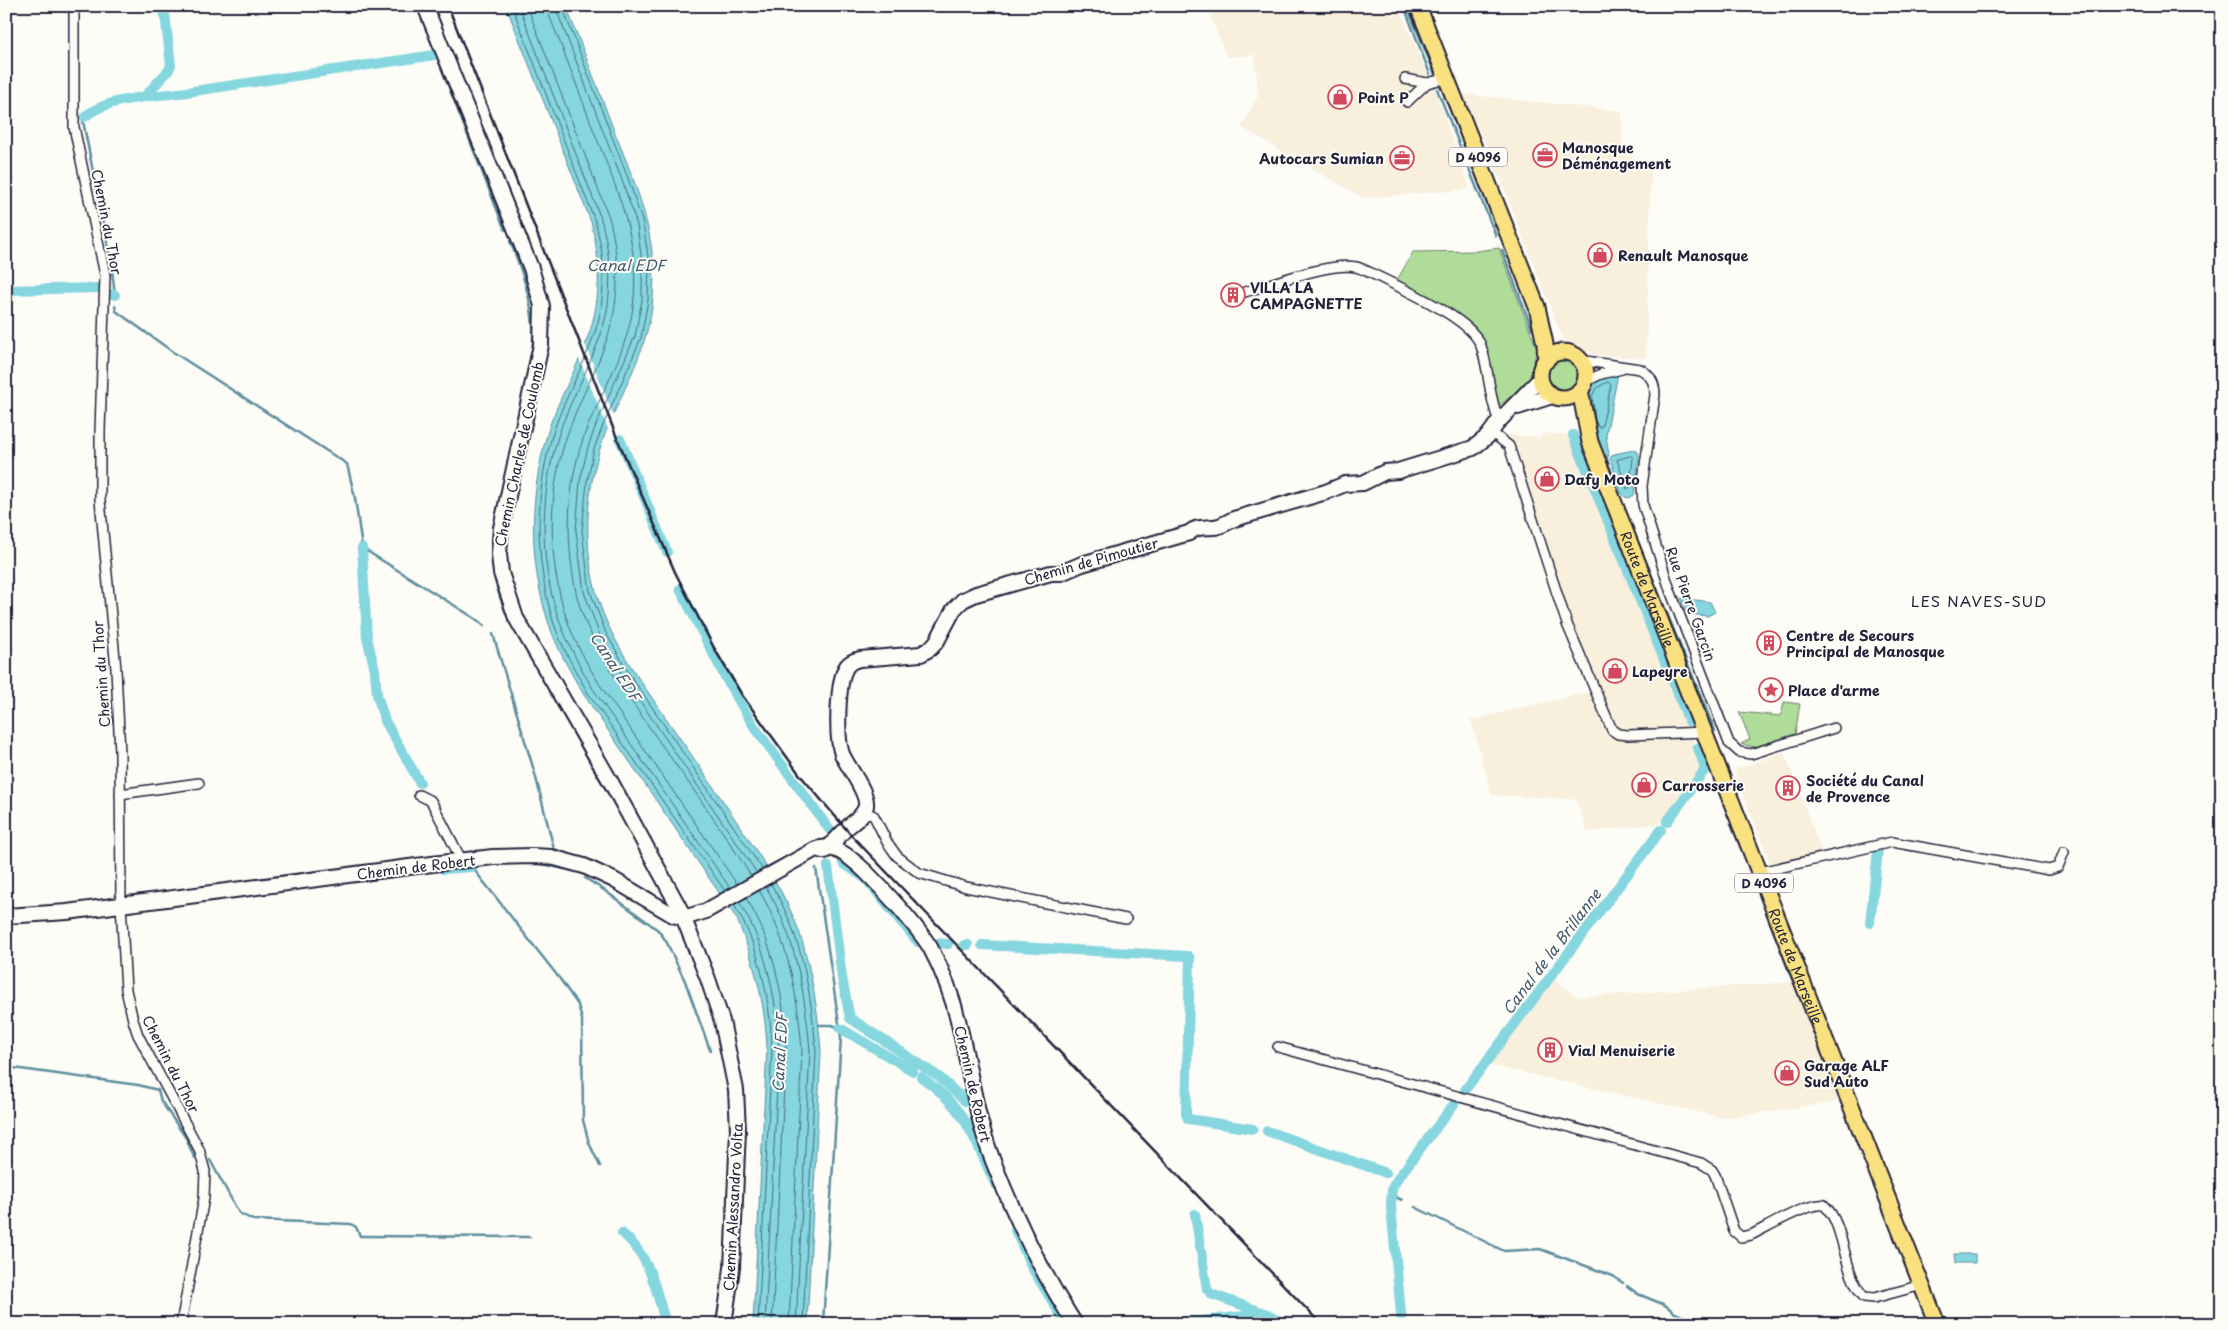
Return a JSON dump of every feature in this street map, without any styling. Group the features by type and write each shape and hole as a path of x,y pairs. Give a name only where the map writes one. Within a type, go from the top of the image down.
{"main road":[{"name":"D 4096","path":"1418,6 1537,307 1557,341 1574,357"},
{"name":"D 4096","path":"1537,307 1545,344 1546,361"},
{"path":"1557,353 1574,357 1584,368 1582,386 1570,397 1556,397 1543,387 1540,379 1541,369 1546,361 1557,353"},
{"name":"Route de Marseille","path":"1582,386 1590,442"},
{"name":"Route de Marseille","path":"1556,397 1580,424 1590,442 1937,1324"}],"street":[{"name":"Chemin du Thor","path":"74,6 74,122 105,274 100,431 100,500 116,670 121,905 126,990 132,1020 145,1050 199,1149 205,1171 204,1198 181,1324"},
{"name":"Chemin Charles de Coulomb","path":"426,6 532,268 542,306 540,354 501,528 499,554 503,582 521,630 666,882 684,918"},
{"path":"1405,79 1427,83 1446,78"},
{"path":"1407,102 1427,83"},
{"path":"1245,292 1320,271 1347,266 1357,267 1452,316 1473,332 1481,346 1495,427 1509,446 1567,624 1612,730 1618,734 1628,735 1705,732"},
{"path":"1574,357 1636,368"},
{"path":"1582,386 1608,372 1636,368"},
{"name":"Rue Pierre Garcin","path":"1636,368 1642,370 1650,377 1655,391 1641,492 1642,505 1670,590 1726,739 1737,750 1751,754 1834,728"},
{"name":"Chemin de Pimoutier","path":"864,811 865,796 842,754 839,740 838,714 845,669 852,661 868,658 911,656 927,652 937,641 959,603 976,594 1051,573 1061,573 1099,559 1189,533 1204,526 1214,527 1222,525 1234,519 1326,492 1338,486 1363,483 1385,472 1398,471 1452,456 1478,445 1540,379"},
{"name":"Chemin de Pimoutier","path":"1511,411 1556,397"},
{"path":"120,794 199,783"},
{"path":"419,795 431,801 462,861"},
{"path":"684,918 706,911 786,865 806,857 819,848 830,851 846,829 864,811 874,816 885,839 897,856 919,873 966,887 1126,919"},
{"path":"1760,872 1892,842 2049,870 2058,867 2064,852"},
{"name":"Chemin de Robert","path":"830,851 844,853 889,897 928,945 936,960 958,1018 981,1126 994,1164 1039,1264 1075,1324"},
{"name":"Chemin de Robert","path":"6,916 67,912 462,861 533,856 568,861 600,872 673,915 684,918"},
{"path":"654,904 664,898 666,882"},
{"name":"Chemin Alessandro Volta","path":"684,918 722,1021 736,1090 738,1130 737,1181 732,1268 724,1324"},
{"path":"1278,1047 1702,1163 1716,1175 1734,1230 1741,1237 1751,1235 1818,1204 1824,1205 1835,1222 1854,1283 1864,1298 1874,1298 1922,1285"}],"shaded area":[{"path":"1206,6 1398,6 1436,93 1470,189 1363,198 1241,127 1258,96 1255,55 1227,57"},
{"path":"1463,94 1622,111 1622,153 1651,166 1646,358 1594,355 1566,342 1501,181"},
{"path":"1543,433 1571,435 1687,721 1703,767 1663,823 1587,832 1577,801 1573,799 1492,795 1471,720 1597,690 1564,604 1533,507 1506,435 1541,437"},
{"path":"1784,752 1822,852 1771,866 1734,770"},
{"path":"1553,980 1579,997 1792,982 1842,1101 1724,1118 1489,1065"}],"green space":[{"path":"1499,248 1537,349 1529,382 1499,406 1494,391 1485,342 1475,327 1464,318 1396,282 1413,252 1477,251"},
{"path":"1563,359 1569,360 1574,364 1578,369 1578,381 1574,386 1569,390 1563,391 1557,390 1552,386 1548,381 1547,375 1548,369 1552,364 1557,360"},
{"path":"1784,702 1800,704 1795,734 1754,747 1741,744 1750,739 1739,712 1781,716"}],"water":[{"name":"Canal EDF","path":"506,6 566,6 630,170 649,232 654,275 651,316 641,350 606,431 594,469 588,529 591,568 600,606 616,641 636,674 765,864 788,905 804,948 814,992 821,1051 807,1324 753,1324 767,1048 761,998 743,935 737,919 584,695 556,643 542,599 534,549 535,497 538,472 551,422 590,330 598,293 598,269 596,245 591,222"},
{"path":"1618,374 1606,435 1609,456 1605,458 1591,422 1588,391 1597,381"},
{"path":"1634,450 1638,452 1639,456 1634,495 1629,498 1621,493 1610,458 1614,454"},
{"path":"1681,598 1710,602 1715,612 1708,616 1687,614"},
{"path":"1954,1254 1975,1254 1975,1263 1955,1263"}],"pier":[{"path":"583,339 615,419 609,431 577,354"}],"waterway":[{"path":"145,96 169,70 171,65 164,6"},
{"path":"417,6 505,230"},
{"path":"1404,6 1430,74"},
{"path":"1407,6 1436,77"},
{"path":"2215,6 2222,14"},
{"path":"85,117 94,110 106,105 133,98 187,92 435,55"},
{"path":"1439,82 1499,234"},
{"path":"1437,89 1496,236"},
{"path":"85,117 83,121 111,262 115,295"},
{"path":"510,241 523,276 532,314 533,342 529,366"},
{"path":"1502,250 1532,329"},
{"path":"6,290 99,288"},
{"path":"115,306 116,311 173,352 347,464 355,498 362,548 476,619 484,626"},
{"name":"Canal de la Brillanne","path":"1573,435 1689,721"},
{"path":"620,439 667,552"},
{"path":"1606,456 1619,495 1715,731"},
{"path":"1598,497 1603,496 1612,518"},
{"path":"493,538 493,570 498,591 509,621 629,830"},
{"path":"362,548 367,638 375,670 377,695 385,721 420,783"},
{"path":"680,589 725,677 753,725 832,833"},
{"path":"493,634 535,774 554,849 583,859"},
{"name":"Canal de la Brillanne","path":"1667,822 1704,771 1704,765 1698,748"},
{"path":"1707,759 1728,816"},
{"path":"1731,824 1754,880"},
{"name":"Canal de la Brillanne","path":"1465,1090 1661,830"},
{"path":"765,868 800,850"},
{"path":"1870,923 1878,850"},
{"path":"589,861 615,873"},
{"path":"538,863 573,871"},
{"path":"843,863 865,878 918,942"},
{"path":"472,867 483,865"},
{"path":"828,866 842,978 850,1018 939,1077 965,1101"},
{"path":"472,867 560,979 578,1005 582,1019 583,1120 589,1143 600,1166"},
{"path":"443,869 472,867"},
{"path":"816,868 841,1037 823,1324"},
{"path":"622,877 652,893"},
{"path":"585,878 658,930 666,941 685,981 710,1050"},
{"path":"1761,899 1792,979"},
{"path":"936,943 948,944"},
{"path":"982,945 1188,956 1190,958 1186,1114 1188,1119 1253,1129"},
{"path":"1801,1000 1810,1022"},
{"path":"819,1025 832,1025 840,1028"},
{"path":"840,1028 913,1071"},
{"path":"6,1067 138,1085 158,1090 161,1101 186,1138 194,1157"},
{"path":"921,1077 949,1100 959,1112 974,1137 995,1184"},
{"name":"Canal de la Brillanne","path":"1402,1324 1391,1207 1392,1188 1454,1104"},
{"path":"1267,1131 1386,1173"},
{"path":"210,1160 239,1213 253,1220 351,1224 356,1227 360,1236 530,1237"},
{"path":"1391,1195 1402,1200"},
{"path":"1415,1207 1504,1251 1540,1249 1613,1276 1623,1283"},
{"path":"1195,1214 1207,1289 1211,1294 1267,1314 1283,1324"},
{"path":"1015,1230 1032,1268 1066,1324"},
{"path":"622,1233 640,1253 646,1264 655,1286 666,1324"},
{"path":"1627,1286 1638,1294 1665,1305 1675,1313 1702,1324"},
{"path":"1259,1324 1260,1314"},
{"path":"1176,1324 1261,1314"}],"railway":[{"path":"448,6 617,438 675,572 714,648 742,695 800,775 852,836 1321,1324"}],"place":[{"name":"Point P","path":"1340,97"},
{"name":"Manosque Déménagement","path":"1545,155"},
{"name":"Autocars Sumian","path":"1402,158"},
{"name":"Renault Manosque","path":"1600,255"},
{"name":"VILLA LA CAMPAGNETTE","path":"1233,295"},
{"name":"Dafy Moto","path":"1547,479"},
{"name":"Centre de Secours Principal de Manosque","path":"1769,643"},
{"name":"Lapeyre","path":"1615,671"},
{"name":"Place d'arme","path":"1771,690"},
{"name":"Carrosserie","path":"1644,785"},
{"name":"Société du Canal de Provence","path":"1788,788"},
{"name":"Vial Menuiserie","path":"1550,1050"},
{"name":"Garage ALF Sud Auto","path":"1787,1073"}],"district":[{"name":"LES NAVES-SUD","path":"1979,600"}]}
